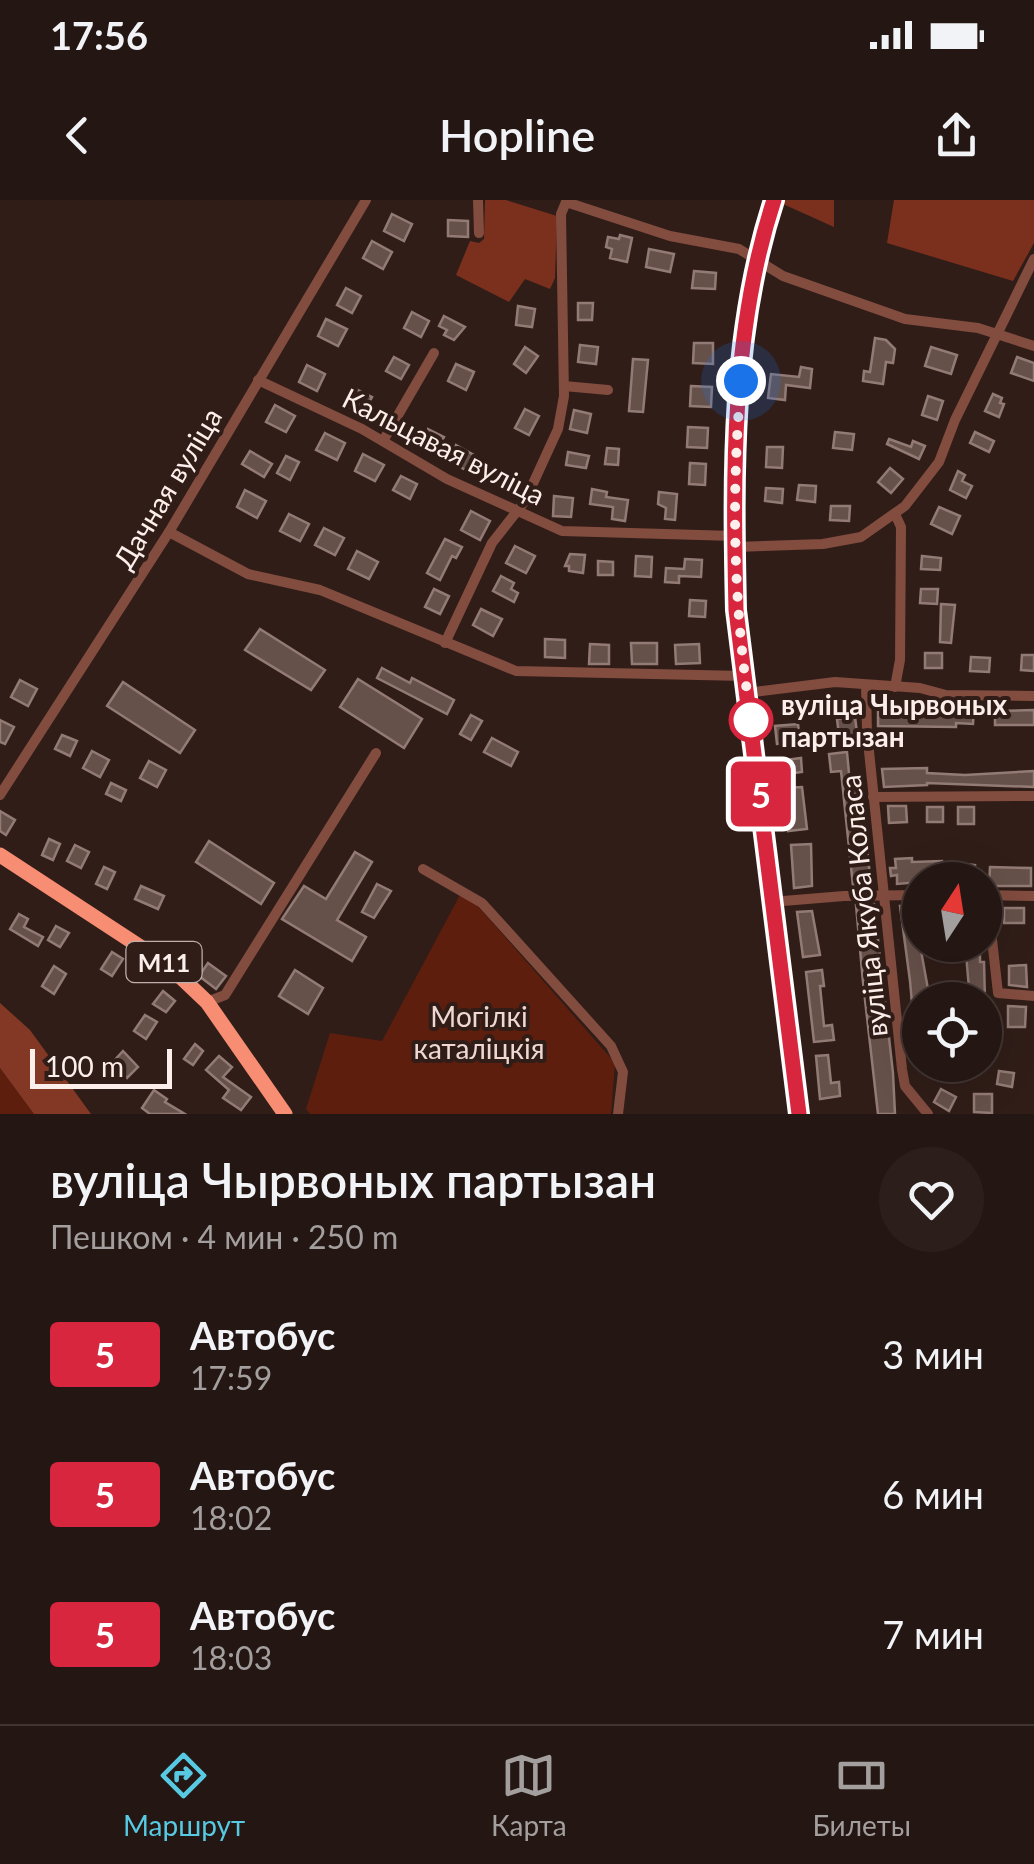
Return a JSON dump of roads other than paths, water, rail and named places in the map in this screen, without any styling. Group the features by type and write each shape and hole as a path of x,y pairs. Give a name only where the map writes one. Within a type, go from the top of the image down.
{"highway":[{"name":"М11","path":"0,855 168,965 208,1002 285,1114"}],"street":[{"name":"Дачная вуліца","path":"0,795 168,532 366,200"},
{"path":"478,200 479,233"},
{"path":"774,200 746,314 734,542 736,610 799,1114"},
{"path":"445,643 492,544 517,513 558,429 564,386 564,201 670,236 739,248 783,276 906,319 998,334 1034,346"},
{"name":"Кальцавая вуліца","path":"258,380 383,441 447,479 562,531 823,544 861,537 895,514 922,487 938,462 1034,259"},
{"path":"383,441 434,354"},
{"path":"564,386 608,390"},
{"path":"895,514 901,527 900,660 896,687"},
{"path":"168,532 248,574 320,590 516,671 744,676"},
{"path":"746,693 834,682 920,688 946,695 1034,696"},
{"name":"вуліца Якуба Коласа","path":"866,685 882,895 905,1086 928,1114"},
{"path":"208,1002 225,995 376,753"},
{"path":"874,797 1034,796"},
{"path":"423,869 482,903 611,1046 623,1072 618,1114"},
{"path":"772,902 902,895"},
{"path":"1002,895 1034,896"},
{"path":"994,962 998,993 1034,996"}],"place":[{"name":"вуліца Чырвоных партызан","path":"751,720"}],"park label":[{"name":"Могілкі каталіцкія","path":"479,1032"}]}
